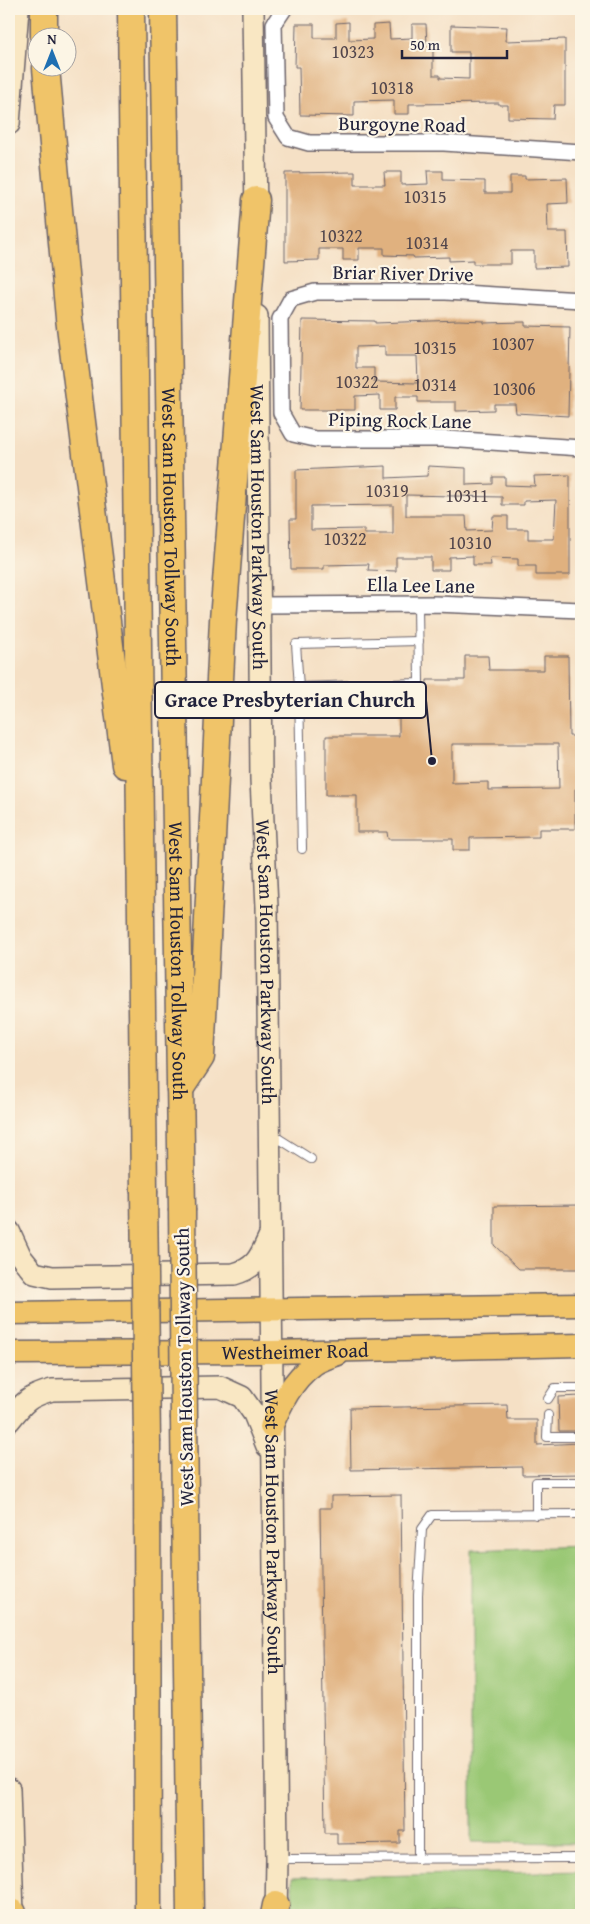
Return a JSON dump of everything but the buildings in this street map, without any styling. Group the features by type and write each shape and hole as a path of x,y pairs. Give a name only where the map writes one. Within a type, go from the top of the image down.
{"highway":[{"path":"44,9 44,28"},
{"name":"West Sam Houston Tollway South","path":"131,9 144,1190 148,1915"},
{"name":"West Sam Houston Tollway South","path":"163,9 180,1089 190,1915"},
{"path":"47,78 73,348 141,886"},
{"path":"180,1089 201,1057 223,620 256,200"}],"main road":[{"path":"9,124 10,90 18,9"},
{"name":"West Sam Houston Parkway South","path":"253,9 261,779 267,907 277,1859 275,1912"},
{"path":"9,1231 21,1257 34,1272 52,1277 234,1274 248,1270 260,1257 270,1234"},
{"path":"9,1313 581,1305"},
{"name":"Westheimer Road","path":"9,1353 272,1352 581,1345"},
{"path":"272,1427 283,1399 302,1374 314,1364 348,1350"},
{"path":"9,1421 19,1408 34,1395 52,1390 220,1387 242,1398 254,1414 272,1458"},
{"path":"9,1789 13,1914"}],"street":[{"name":"Burgoyne Road","path":"284,9 274,24 276,118 288,137 309,144 444,143 581,152"},
{"name":"Briar River Drive","path":"281,363 280,319 292,299 315,292 446,292 581,300"},
{"name":"Piping Rock Lane","path":"281,363 281,413 293,434 315,439 447,439 581,448"},
{"name":"Ella Lee Lane","path":"260,605 418,604 581,610"}],"lane":[{"path":"299,687 419,683 418,604"},
{"path":"302,849 299,687 296,644 419,641"},
{"path":"269,1132 311,1160"},
{"path":"548,1399 555,1388 581,1388"},
{"path":"548,1415 548,1437 581,1437"},
{"path":"536,1515 536,1482 581,1482"},
{"path":"418,1859 418,1595 422,1529 432,1515 581,1514"},
{"path":"277,1859 581,1858"}],"green space":[{"path":"581,1546 581,1843 471,1842 471,1550"},
{"path":"581,1871 581,1915 293,1915 292,1878"}],"place":[{"name":"Grace Presbyterian Church","path":"432,761"}]}
